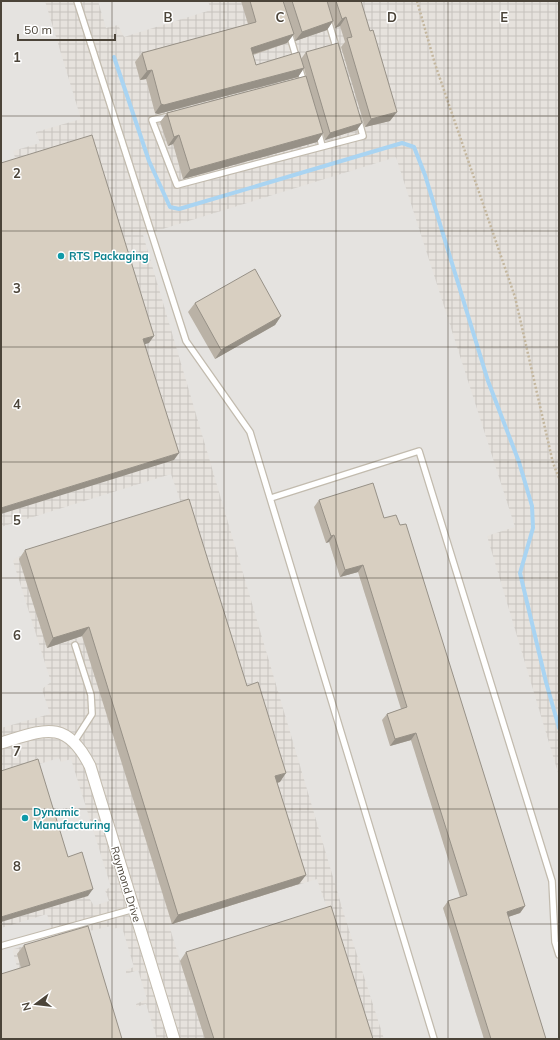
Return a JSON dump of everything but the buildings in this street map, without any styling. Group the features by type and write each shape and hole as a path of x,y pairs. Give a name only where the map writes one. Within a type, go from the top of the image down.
{"street":[{"path":"1,743 46,730 70,739"},
{"name":"Raymond Drive","path":"70,739 84,754 90,766 174,1039"}],"lane":[{"path":"77,1 186,341 250,432 434,1039"},
{"path":"327,16 338,53"},
{"path":"288,30 305,87"},
{"path":"295,82 303,80"},
{"path":"175,114 152,120 177,185 363,136 356,113"},
{"path":"316,124 322,146"},
{"path":"271,498 419,451 552,881 555,942 559,955"},
{"path":"70,739 92,714 91,696 75,646"},
{"path":"1,946 134,909"}],"path":[{"path":"417,1 435,64 515,297 553,463 559,478"}],"shaded area":[{"path":"1,1 559,1 559,1039 1,1039"},
{"path":"1,1 45,1 81,119 36,132 40,143 13,151 17,164 1,169"},
{"path":"98,1 208,1 211,10 124,37 118,25 106,28"},
{"path":"396,157 515,527 487,536 559,776 559,1039 539,1039 502,919 520,912 401,531 315,507 326,543 329,542 340,577 358,572 403,714 390,746 411,740 462,902 443,908 484,1039 384,1039 343,911 143,235"},
{"path":"171,474 182,506 15,558 13,561 51,682 42,689 50,714 1,728 1,527"},
{"path":"59,758 61,762 71,759 111,887 105,890 109,901 94,906 88,896 77,859 65,861 36,765"},
{"path":"317,879 329,914 180,961 169,925"},
{"path":"47,914 54,937 14,949 13,952 19,974 1,979 1,928"},
{"path":"111,926 112,929 122,927 134,967 126,970 126,974 138,970 147,999 136,1004 136,1007 146,1004 157,1039 118,1039 85,932"}],"waterway":[{"path":"114,57 149,161 170,207 179,209 402,143 414,147 425,175 488,381 519,462 532,506 533,528 520,573 546,682 559,728"}],"place":[{"name":"RTS Packaging","path":"61,256"},
{"name":"Dynamic Manufacturing","path":"25,818"}]}
